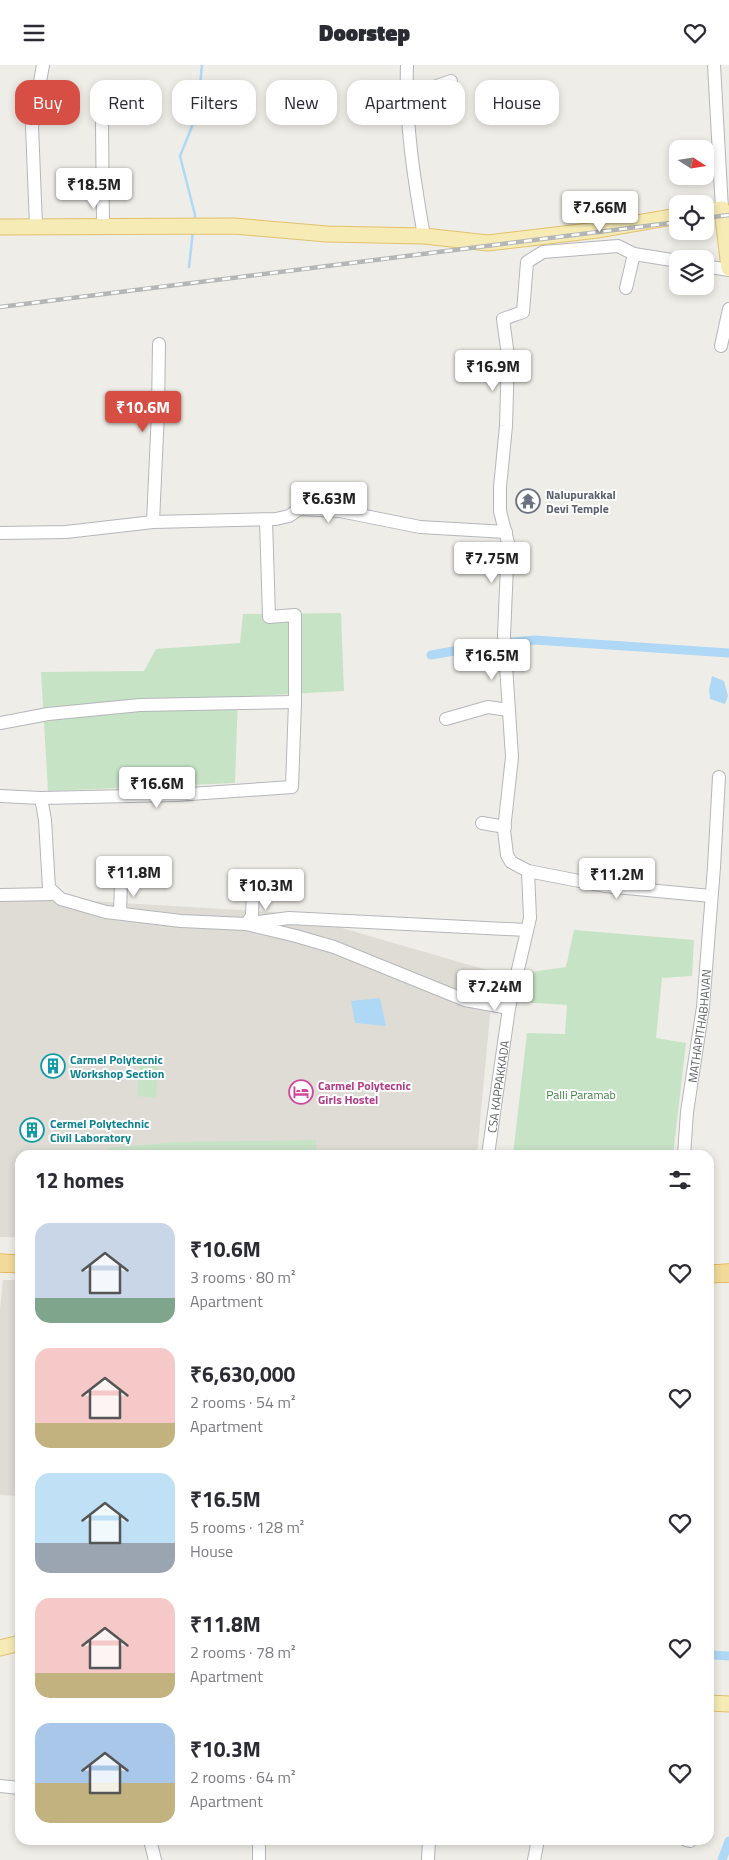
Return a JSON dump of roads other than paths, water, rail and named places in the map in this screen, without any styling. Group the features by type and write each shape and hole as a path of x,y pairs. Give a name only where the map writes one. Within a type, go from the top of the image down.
{"highway":[{"path":"0,1263 15,1263"},
{"path":"714,1274 729,1273"}],"main road":[{"path":"714,210 722,209 729,269"},
{"path":"0,227 234,225 327,234 424,236 488,243 597,230 669,218"},
{"path":"0,1648 15,1644"},
{"path":"714,1703 729,1704"}],"street":[{"path":"36,226 32,126 43,65"},
{"path":"407,80 408,65"},
{"path":"714,65 722,209"},
{"path":"102,125 103,225"},
{"path":"409,125 413,171 424,236"},
{"path":"669,260 634,254 618,246 543,252 527,262 523,312 503,319 508,356 506,426 500,487 500,511 508,543 504,649 512,757 505,827 507,855 511,862 528,871 605,885 711,896"},
{"path":"626,288 634,254"},
{"path":"714,267 729,269"},
{"path":"721,346 729,309"},
{"path":"153,522 159,344"},
{"path":"0,533 66,531 153,522 266,519 289,516 299,509 340,511 420,527 506,532"},
{"path":"0,796 41,798 176,795 292,787 296,701 295,615 269,617 266,519"},
{"path":"0,723 48,714 140,705 296,701"},
{"path":"446,719 488,707 508,710"},
{"name":"MATHAPITHABHAVAN","path":"684,1150 687,1112 702,1007 719,777"},
{"path":"41,798 45,820 49,888 61,899 73,903 120,913 181,921 246,924 289,918 527,930"},
{"path":"482,823 505,827"},
{"name":"CSA KAPPAKKADA","path":"489,1150 509,1008 530,918 528,871"},
{"path":"120,913 121,882"},
{"path":"246,924 252,916 253,888"},
{"path":"0,895 54,894"},
{"path":"246,924 334,947 465,1000 509,1008"},
{"path":"0,1786 15,1788"},
{"path":"151,1845 155,1860"},
{"path":"259,1845 259,1860"},
{"path":"428,1860 429,1845"},
{"path":"534,1860 537,1845"}],"water":[{"path":"712,676 724,681 728,696 725,704 710,699 709,690"},
{"path":"380,998 386,1026 355,1023 351,1001"}],"waterway":[{"path":"195,221 180,156 198,106 202,65"},
{"path":"189,267 193,231"},
{"path":"431,655 493,644 535,640 729,653"},
{"path":"714,1655 729,1656"},
{"path":"722,1860 729,1841"}],"railway":[{"path":"714,217 729,215"},
{"path":"0,307 669,223"}],"place":[{"name":"Nalupurakkal Devi Temple","path":"528,501"},
{"name":"Carmel Polytecnic Workshop Section","path":"53,1066"},
{"name":"Carmel Polytecnic Girls Hostel","path":"301,1092"},
{"name":"Cermel Polytechnic Civil Laboratory","path":"32,1130"}],"park label":[{"name":"Palli Paramab","path":"581,1094"}]}
